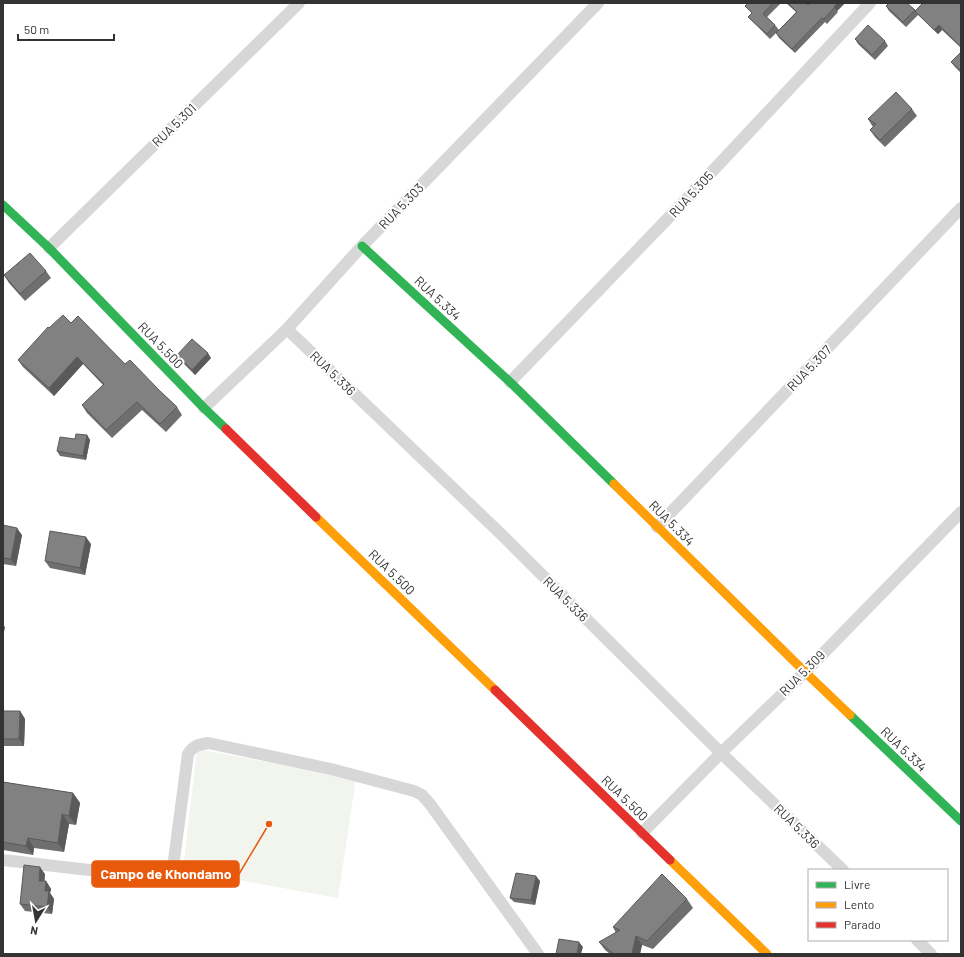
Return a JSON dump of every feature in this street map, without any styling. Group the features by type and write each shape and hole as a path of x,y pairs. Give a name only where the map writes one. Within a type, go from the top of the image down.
{"street":[{"name":"RUA 5.301","path":"49,248 299,3"},
{"name":"RUA 5.303","path":"204,408 287,329 362,246 598,3"},
{"name":"RUA 5.305","path":"510,382 677,209 870,3"},
{"name":"RUA 5.500","path":"3,205 49,248 204,408 767,954"},
{"name":"RUA 5.307","path":"657,527 961,208"},
{"name":"RUA 5.334","path":"362,246 510,382 804,672 958,813"},
{"name":"RUA 5.336","path":"287,329 503,536 721,753 843,869"},
{"name":"RUA 5.309","path":"642,833 804,672 961,512"},
{"path":"3,860 158,878 166,876 172,872 188,754 192,748 208,743 331,769 414,791 422,795 538,954"},
{"path":"918,941 931,954"}],"shaded area":[{"path":"197,749 356,778 338,898 183,870"}],"building":[{"path":"748,3 773,3 763,14 775,25 767,34 748,17 752,13 745,6"},
{"path":"788,3 806,3 808,5 810,3 837,3 824,19 822,18 792,49 776,33 797,12"},
{"path":"889,3 907,3 915,10 903,22 886,6"},
{"path":"923,3 961,3 961,47 939,25 934,30 915,11"},
{"path":"868,25 885,41 872,55 855,39"},
{"path":"961,52 961,71 951,62"},
{"path":"896,92 912,109 880,140 870,130 876,124 868,119"},
{"path":"30,253 46,271 20,294 4,275"},
{"path":"63,315 71,323 78,316 125,364 130,360 177,407 160,424 137,402 106,430 82,405 104,384 77,357 49,388 18,360 48,327 49,328"},
{"path":"192,339 208,353 192,370 177,355"},
{"path":"76,434 87,435 83,456 57,451 60,437 75,439"},
{"path":"3,525 17,528 11,559 3,558"},
{"path":"50,531 86,537 80,568 45,561"},
{"path":"3,711 20,711 19,739 3,739"},
{"path":"3,782 73,793 69,816 62,814 58,843 28,838 26,846 3,842"},
{"path":"24,865 40,867 39,881 46,881 45,891 49,891 47,907 20,904"},
{"path":"516,873 536,876 531,900 510,898"},
{"path":"662,874 687,899 647,941 636,936 632,954 614,954 599,942 620,930 613,927"},
{"path":"559,939 579,942 577,954 556,954"}],"traffic: fast":[{"path":"3,205 49,248 226,429"},
{"path":"362,246 510,382 614,484"},
{"path":"850,715 961,821"}],"traffic: slow":[{"path":"614,484 850,715"},
{"path":"316,517 495,690"},
{"path":"670,860 767,954"}],"traffic: jam":[{"path":"226,429 316,517"},
{"path":"495,690 670,860"}],"place":[{"name":"Campo de Khondamo","path":"269,824"}]}
